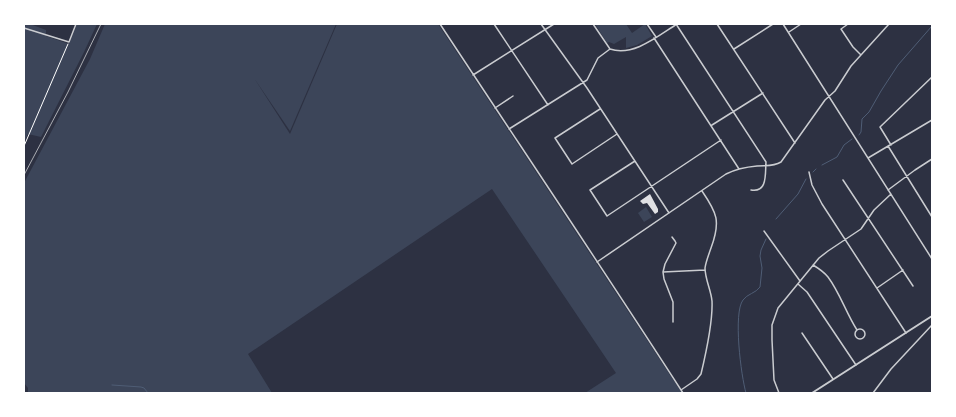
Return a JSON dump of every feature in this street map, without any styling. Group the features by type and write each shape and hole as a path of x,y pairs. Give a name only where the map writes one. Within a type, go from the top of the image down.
{"street":[{"path":"24,28 68,42 76,24"},
{"path":"440,24 683,393"},
{"path":"494,24 548,105"},
{"path":"541,24 618,134 669,213"},
{"path":"473,75 554,24"},
{"path":"593,24 610,49 619,51 642,46 676,24 766,162 766,181 761,188 756,191 751,190"},
{"path":"647,24 739,169"},
{"path":"717,24 795,143"},
{"path":"734,49 773,24"},
{"path":"783,24 932,259"},
{"path":"788,32 801,24"},
{"path":"848,24 841,29 853,47 861,55"},
{"path":"597,262 726,174 739,169 773,166 781,162 829,96 835,91 851,66 889,24"},
{"path":"510,130 587,80 598,58 610,49"},
{"path":"932,77 880,127 906,176 932,217"},
{"path":"712,126 763,93"},
{"path":"495,108 514,96"},
{"path":"600,108 555,138 572,164 618,134"},
{"path":"868,158 932,120"},
{"path":"635,161 590,190 607,216 721,140"},
{"path":"888,190 932,159"},
{"path":"809,172 812,185 820,201 906,333"},
{"path":"844,180 913,286"},
{"path":"681,390 699,376 704,359 712,303 705,270 706,261 717,228 715,213 702,191"},
{"path":"779,393 774,380 772,325 778,308 813,265 828,251 861,229 874,210 891,194"},
{"path":"764,231 800,281"},
{"path":"672,236 676,243 665,264 663,272 664,279 673,302 673,322"},
{"path":"813,265 827,276 841,296 849,317 857,330 855,332 856,336 859,339 862,338 865,334 860,329 857,330"},
{"path":"663,272 705,270"},
{"path":"876,288 903,270"},
{"path":"797,284 807,292 856,365"},
{"path":"812,393 932,316"},
{"path":"873,393 891,369 932,325"},
{"path":"802,333 834,380"}],"path":[{"path":"24,146 68,42"}],"shaded area":[{"path":"24,24 30,24 46,30 46,36 69,44 77,24 97,24 41,137 28,134 24,142"},
{"path":"105,24 336,24 290,131 254,78 290,134 337,24 438,24 682,393 585,393 616,373 492,189 248,354 272,393 28,393 28,388 24,383 24,183 90,59"},
{"path":"595,24 626,24 632,33 645,24 652,36 637,45 626,48 626,37 614,44 609,42 607,43"},
{"path":"646,207 652,217 644,222 638,213"}],"building":[{"path":"650,194 658,209 658,212 655,214 647,203 643,204 640,201"}],"waterway":[{"path":"859,135 861,132 862,119 869,112 898,65 932,26"},
{"path":"822,165 837,157 844,145 852,139"},
{"path":"813,172 816,169"},
{"path":"776,219 798,194 806,179"},
{"path":"746,393 740,360 738,331 740,307 743,300 760,287 762,268 760,256 766,239"},
{"path":"112,385 141,387 148,393"}],"railway":[{"path":"24,175 68,92 101,24"}]}
